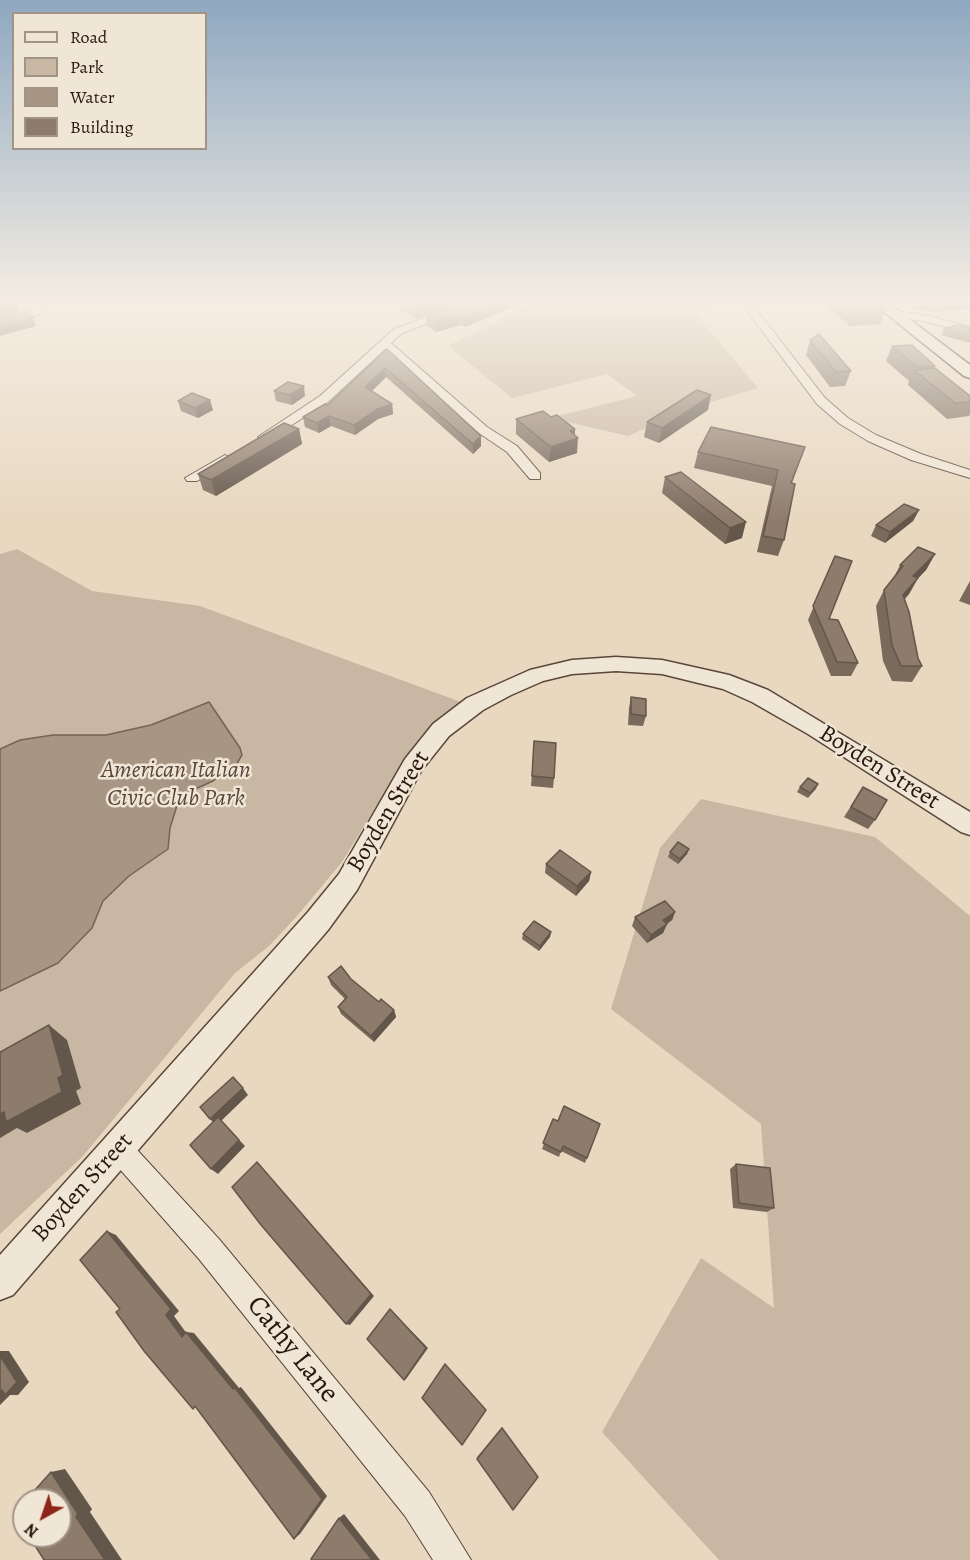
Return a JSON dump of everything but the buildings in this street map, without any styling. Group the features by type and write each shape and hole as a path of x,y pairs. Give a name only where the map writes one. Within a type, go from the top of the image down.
{"street":[{"path":"253,443 324,399 350,376"},
{"path":"421,376 483,430 512,449 535,476"},
{"path":"802,376 821,401 844,421 872,438 916,457 970,474"},
{"path":"192,478 235,454"},
{"name":"Boyden Street","path":"0,1282 318,921 348,882 413,765 441,730 475,705 503,689 538,675 572,667 616,664 662,667 729,683 816,728 970,825"},
{"name":"Cathy Lane","path":"119,1149 209,1249 417,1504 453,1560"}],"green space":[{"path":"485,376 600,376 512,398"},
{"path":"609,376 748,376 758,388 687,409 628,436 550,418 637,396"},
{"name":"American Italian Civic Club Park","path":"17,549 92,591 200,606 461,702 402,764 342,862 297,916 269,946 235,973 82,1157 0,1234 0,554"},
{"path":"701,799 875,837 970,916 970,1560 719,1560 602,1432 701,1258 774,1308 761,1124 611,1009 660,848"}],"water":[{"path":"209,702 240,748 242,755 236,765 213,781 180,796 170,828 168,849 129,876 103,901 92,928 58,963 0,991 0,749 20,740 53,735 106,735 151,725"}]}
